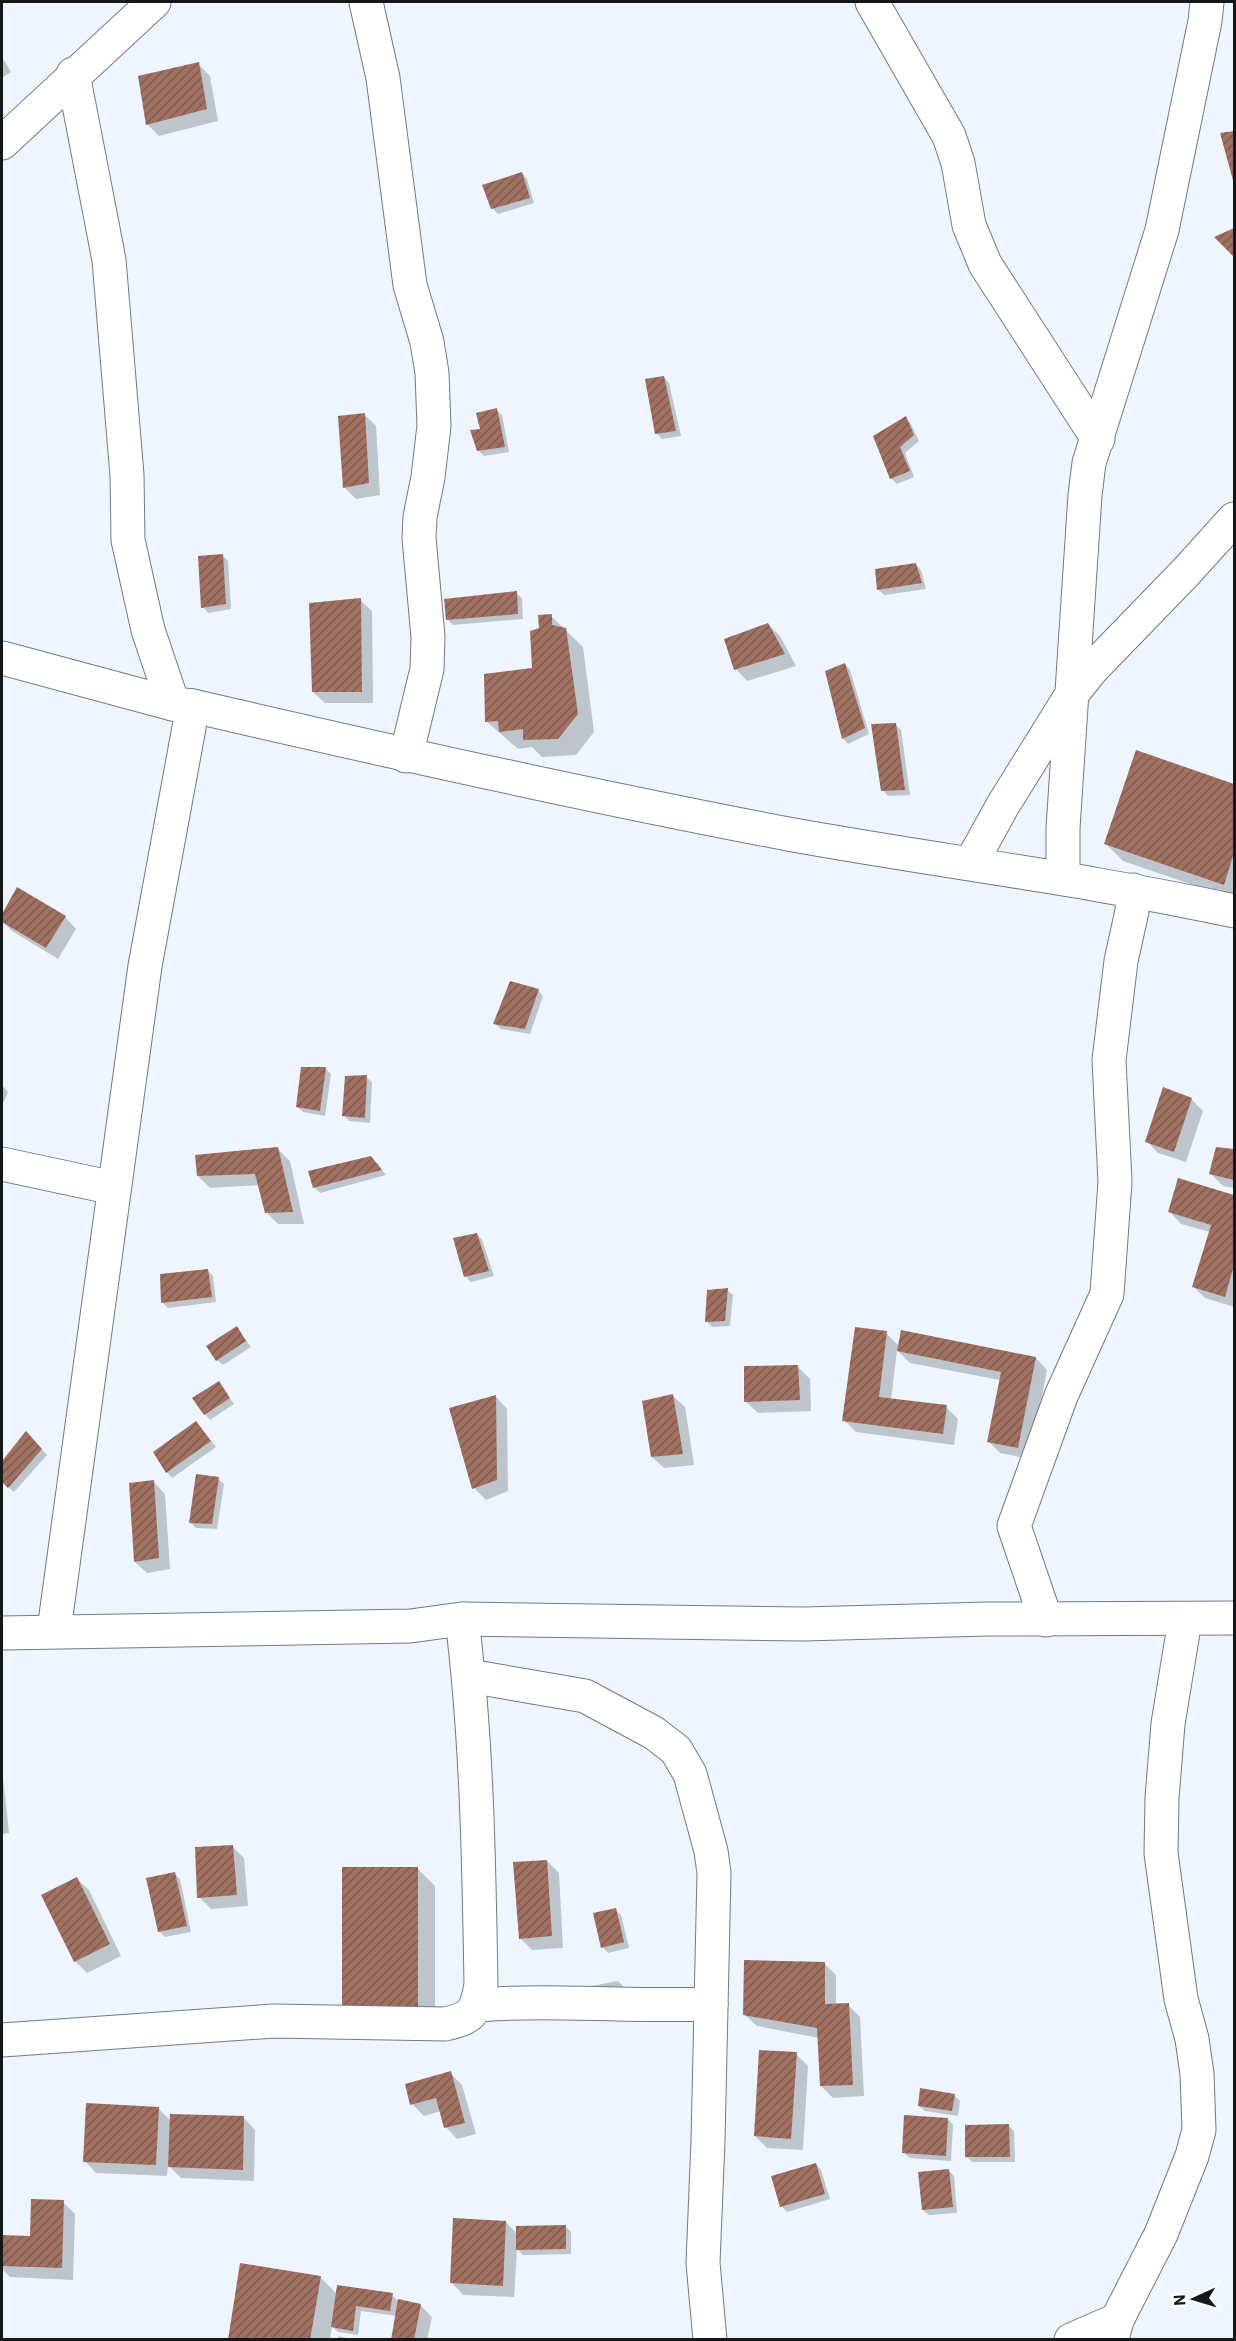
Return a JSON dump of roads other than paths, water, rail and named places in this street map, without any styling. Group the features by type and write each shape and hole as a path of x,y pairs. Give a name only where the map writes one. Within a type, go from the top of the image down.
{"street":[{"path":"2,143 73,74 154,2"},
{"path":"366,2 383,78 410,285 427,342 432,373 434,426 419,538 428,637 427,669 406,756"},
{"path":"872,2 949,136 958,163 969,225 985,264 1098,439"},
{"path":"1063,877 1062,828 1089,463 1162,230 1207,2"},
{"path":"54,1630 183,705 148,630 128,540 127,476 109,260 73,74"},
{"path":"971,863 1072,693 1234,519"},
{"path":"2,658 183,705 406,756 790,834 1063,877 1234,911"},
{"path":"1046,1620 1014,1526 1061,1396 1107,1294 1115,1182 1109,1060 1121,961 1132,911 1133,890"},
{"path":"2,1164 114,1188"},
{"path":"2,1633 54,1630 177,1631 410,1626 462,1619 792,1624 988,1619 1185,1620 1234,1618"},
{"path":"2,2040 274,2021 446,2024 465,2020 477,2005 481,1985 479,1831 469,1676 462,1619"},
{"path":"1071,2340 1114,2330 1161,2234 1192,2156 1199,2130 1197,2074 1192,2039 1181,2000 1161,1853 1167,1734 1185,1620"},
{"path":"469,1676 585,1696 654,1733 676,1750 690,1774 711,1851 714,1873 703,2263 710,2340"},
{"path":"477,2005 519,2002 590,2002 667,2006 711,2004"}]}
